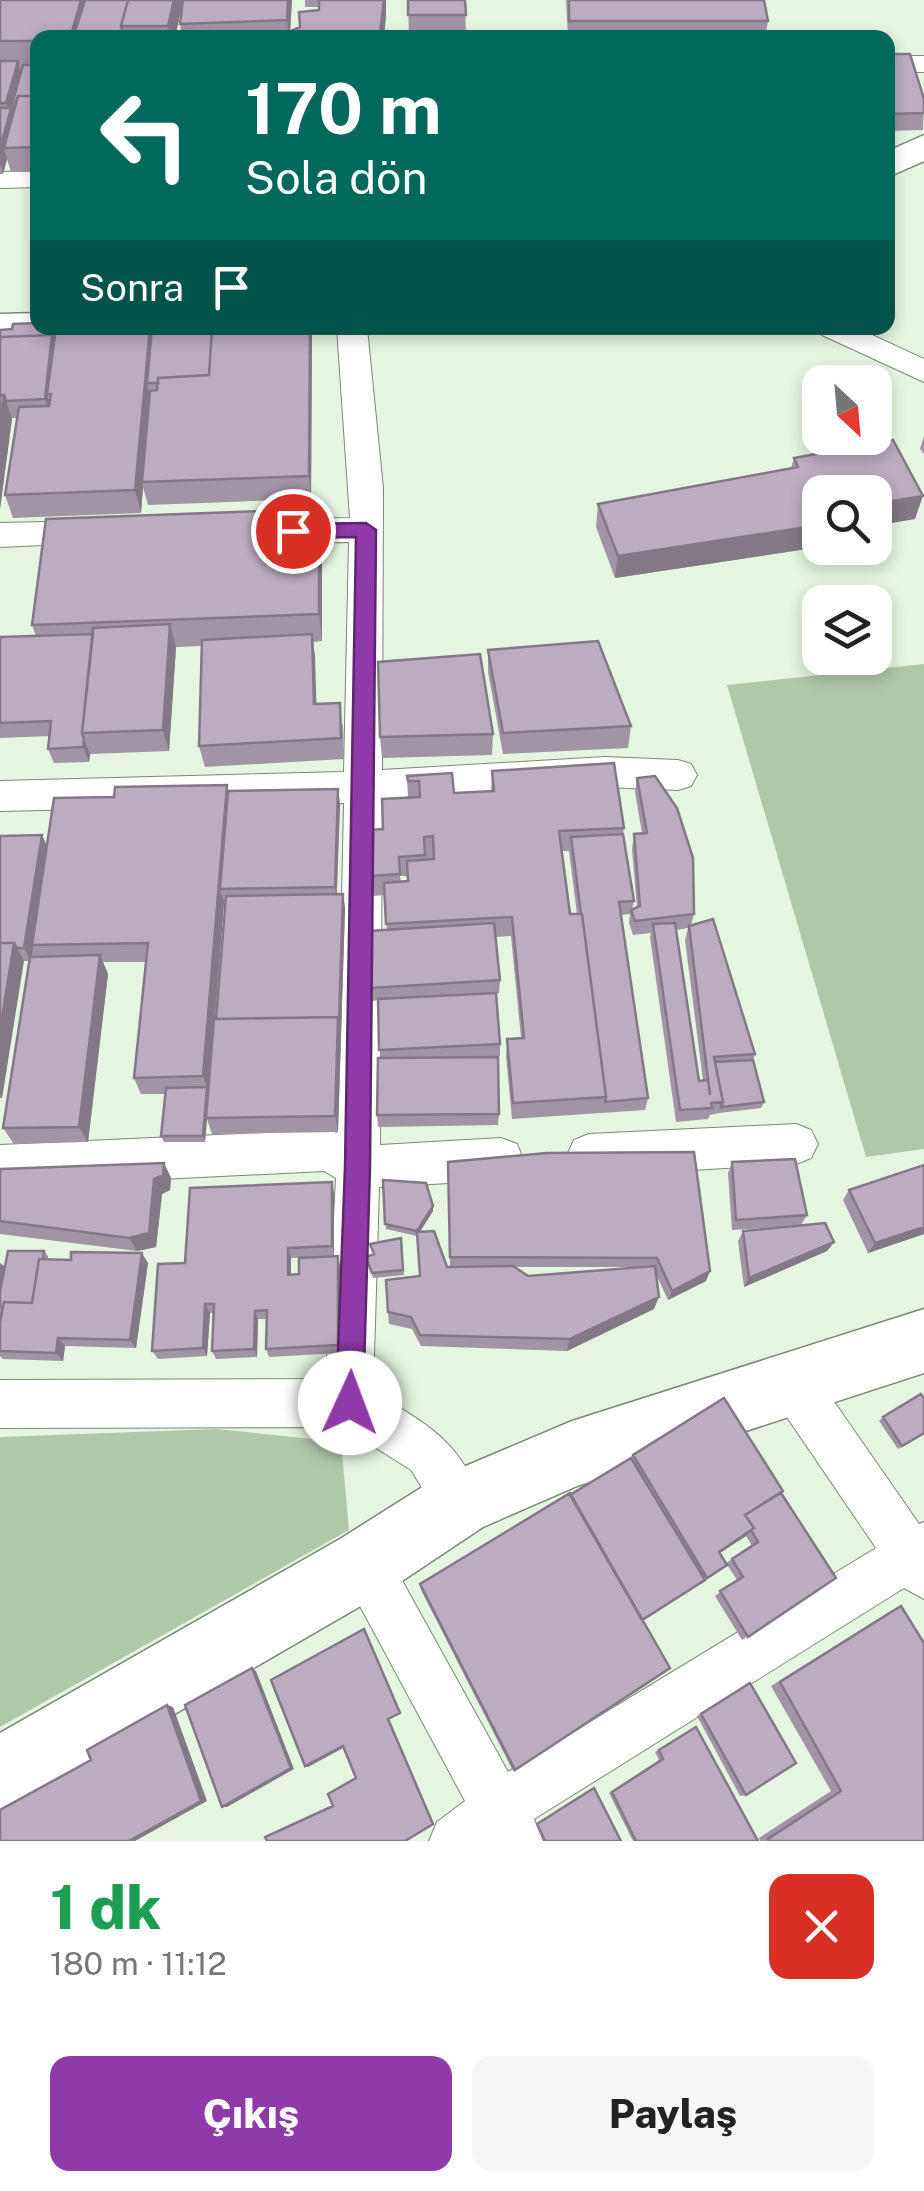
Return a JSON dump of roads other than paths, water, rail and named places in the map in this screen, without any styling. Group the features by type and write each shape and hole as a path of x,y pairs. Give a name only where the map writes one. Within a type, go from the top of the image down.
{"main road":[{"path":"905,183 924,146"},
{"path":"0,307 30,307"},
{"path":"0,328 30,327"},
{"path":"0,1774 365,1564 459,1503 572,1454 924,1342"}],"street":[{"path":"895,64 924,64"},
{"path":"0,180 30,179"},
{"path":"350,1403 358,1167 366,530 353,335"},
{"path":"847,335 924,372"},
{"path":"231,532 366,530"},
{"path":"0,535 135,533"},
{"path":"0,796 362,786 605,772 678,774"},
{"path":"0,1166 328,1150 358,1167 796,1144"},
{"path":"456,1841 507,1825 920,1559 793,1384"},
{"path":"0,1404 350,1403 428,1452 459,1503"},
{"path":"365,1564 507,1825"}]}
